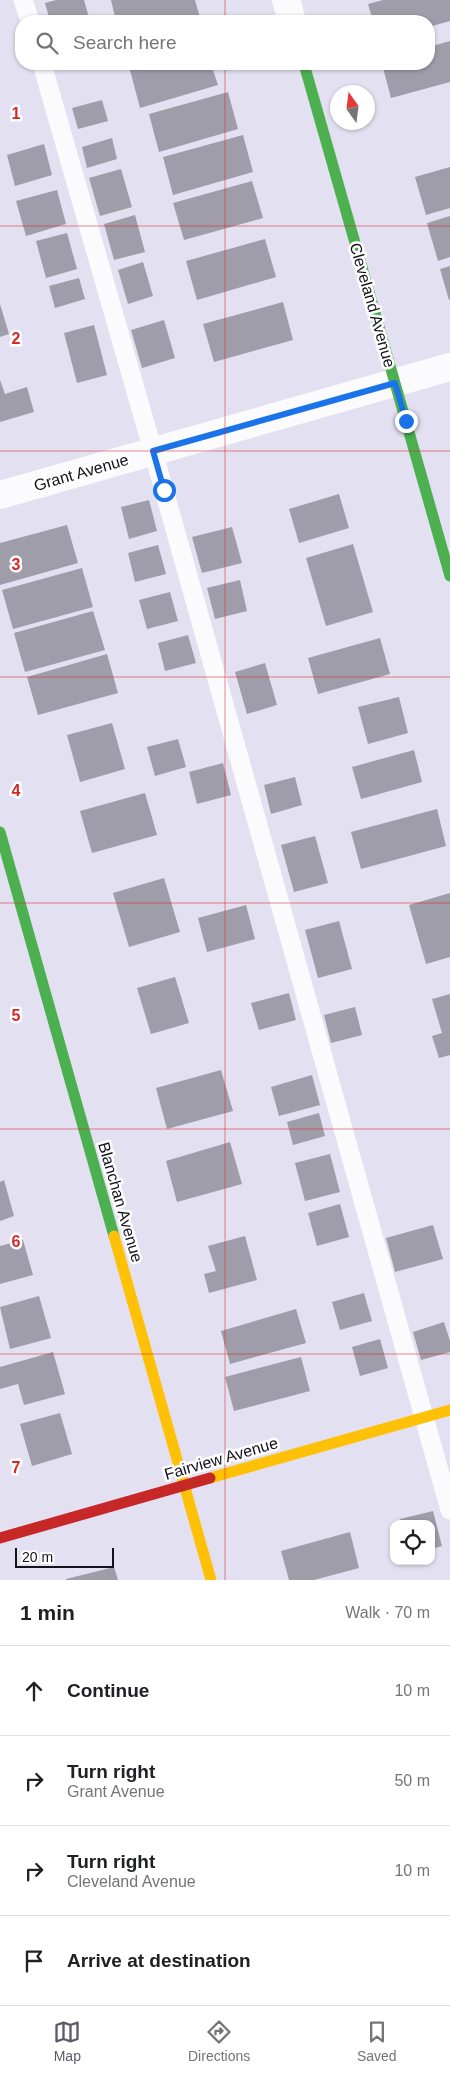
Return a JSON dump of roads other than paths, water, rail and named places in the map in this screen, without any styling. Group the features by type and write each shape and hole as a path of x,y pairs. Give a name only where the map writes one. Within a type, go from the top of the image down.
{"street":[{"path":"286,0 290,15"},
{"name":"Cleveland Avenue","path":"306,70 450,576"},
{"name":"Grant Avenue","path":"0,495 450,367"},
{"name":"Blanchan Avenue","path":"0,832 211,1580"},
{"name":"Fairview Avenue","path":"0,1538 450,1410"}],"lane":[{"path":"24,0 28,15"},
{"path":"44,70 153,451 450,1510"}]}
